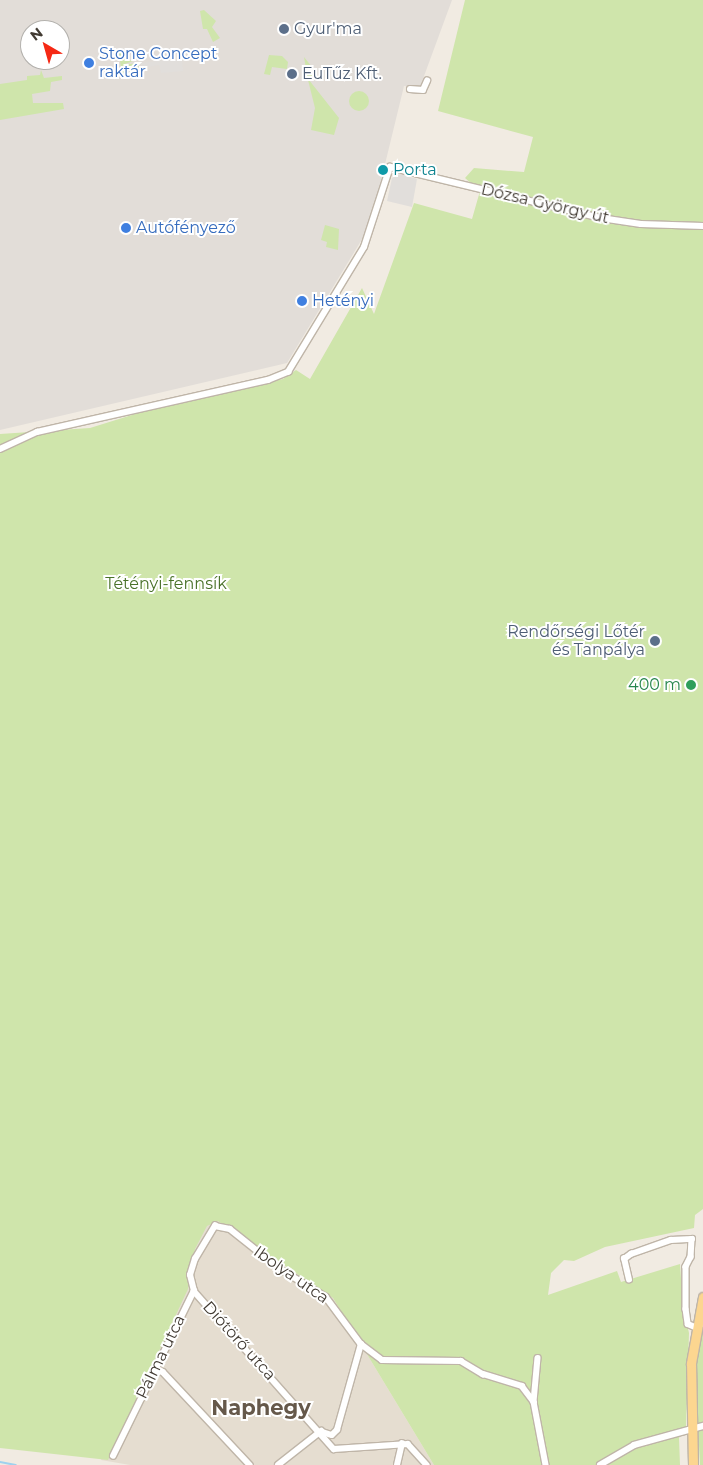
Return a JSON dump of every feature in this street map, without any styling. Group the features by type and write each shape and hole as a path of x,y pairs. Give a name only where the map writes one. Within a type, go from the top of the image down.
{"main road":[{"path":"693,1465 690,1430 703,1297"}],"street":[{"path":"410,89 424,90 427,81"},
{"name":"Dózsa György út","path":"0,449 37,432 268,380 288,372 364,247 390,167 601,218 641,224 703,226"},
{"name":"Ibolya utca","path":"209,1230 224,1226 326,1297 361,1344 382,1360 461,1361 483,1374 522,1386 534,1402"},
{"name":"Pálma utca","path":"113,1456 194,1291 190,1275 209,1230"},
{"path":"629,1280 625,1264 628,1256 671,1240 692,1239 691,1257 686,1268 686,1309 688,1324 699,1325"},
{"name":"Diótörő utca","path":"194,1291 321,1431 332,1447"},
{"path":"361,1344 332,1447 356,1450 402,1444 413,1447 427,1465"},
{"path":"538,1358 534,1402 546,1465"},
{"path":"156,1370 163,1372 250,1465"},
{"path":"600,1465 634,1445 703,1426"},
{"path":"278,1465 321,1431 332,1435 337,1430"},
{"path":"397,1465 402,1444"}],"shaded area":[{"path":"0,0 452,0 420,87 404,86 370,226 287,363 0,430"},
{"path":"182,58 183,71 161,73 159,65 142,68 141,63"},
{"path":"400,174 417,179 412,207 387,201 392,178"},
{"path":"220,1213 269,1256 333,1298 434,1465 130,1465 101,1460 162,1289 186,1235"}],"green space":[{"name":"Tétényi-fennsík","path":"465,0 703,0 703,1209 695,1215 694,1228 605,1247 574,1261 564,1260 551,1273 548,1295 617,1271 621,1282 680,1264 683,1306 689,1333 686,1427 679,1438 680,1465 434,1465 333,1298 218,1221 207,1226 195,1249 188,1289 108,1460 0,1448 0,434 90,428 161,406 283,379 296,370 310,379 362,288 374,314 414,203 472,219 480,191 465,178 474,168 524,172 533,137 438,111"},
{"path":"204,10 216,21 212,27 220,38 213,42 207,29 203,29 200,11"},
{"path":"123,50 125,60 133,61 122,65 138,63 139,69 126,70 127,76 122,76 119,53"},
{"path":"269,55 282,56 288,62 287,69 272,67 270,75 264,74"},
{"path":"304,57 316,72 309,80 339,118 334,135 311,130 315,108"},
{"path":"41,70 44,78 62,76 62,80 51,82 50,91 32,94 33,103 63,103 64,109 0,120 0,84 27,80 27,76 40,75"},
{"path":"359,91 366,94 369,101 366,108 359,111 352,108 349,101 352,94"},
{"path":"325,225 339,229 338,250 326,247 327,242 321,240"},
{"path":"703,1315 703,1465 700,1465 695,1369"}],"waterway":[{"path":"0,1462 16,1465"}],"place":[{"name":"Gyur'ma","path":"284,29"},
{"name":"Stone Concept raktár","path":"89,63"},
{"name":"EuTűz Kft.","path":"292,74"},
{"name":"Porta","path":"383,170"},
{"name":"Autófényező","path":"126,228"},
{"name":"Hetényi","path":"302,301"},
{"name":"Rendőrségi Lőtér és Tanpálya","path":"655,641"},
{"name":"400 m","path":"691,685"}],"district":[{"name":"Naphegy","path":"261,1408"}]}
